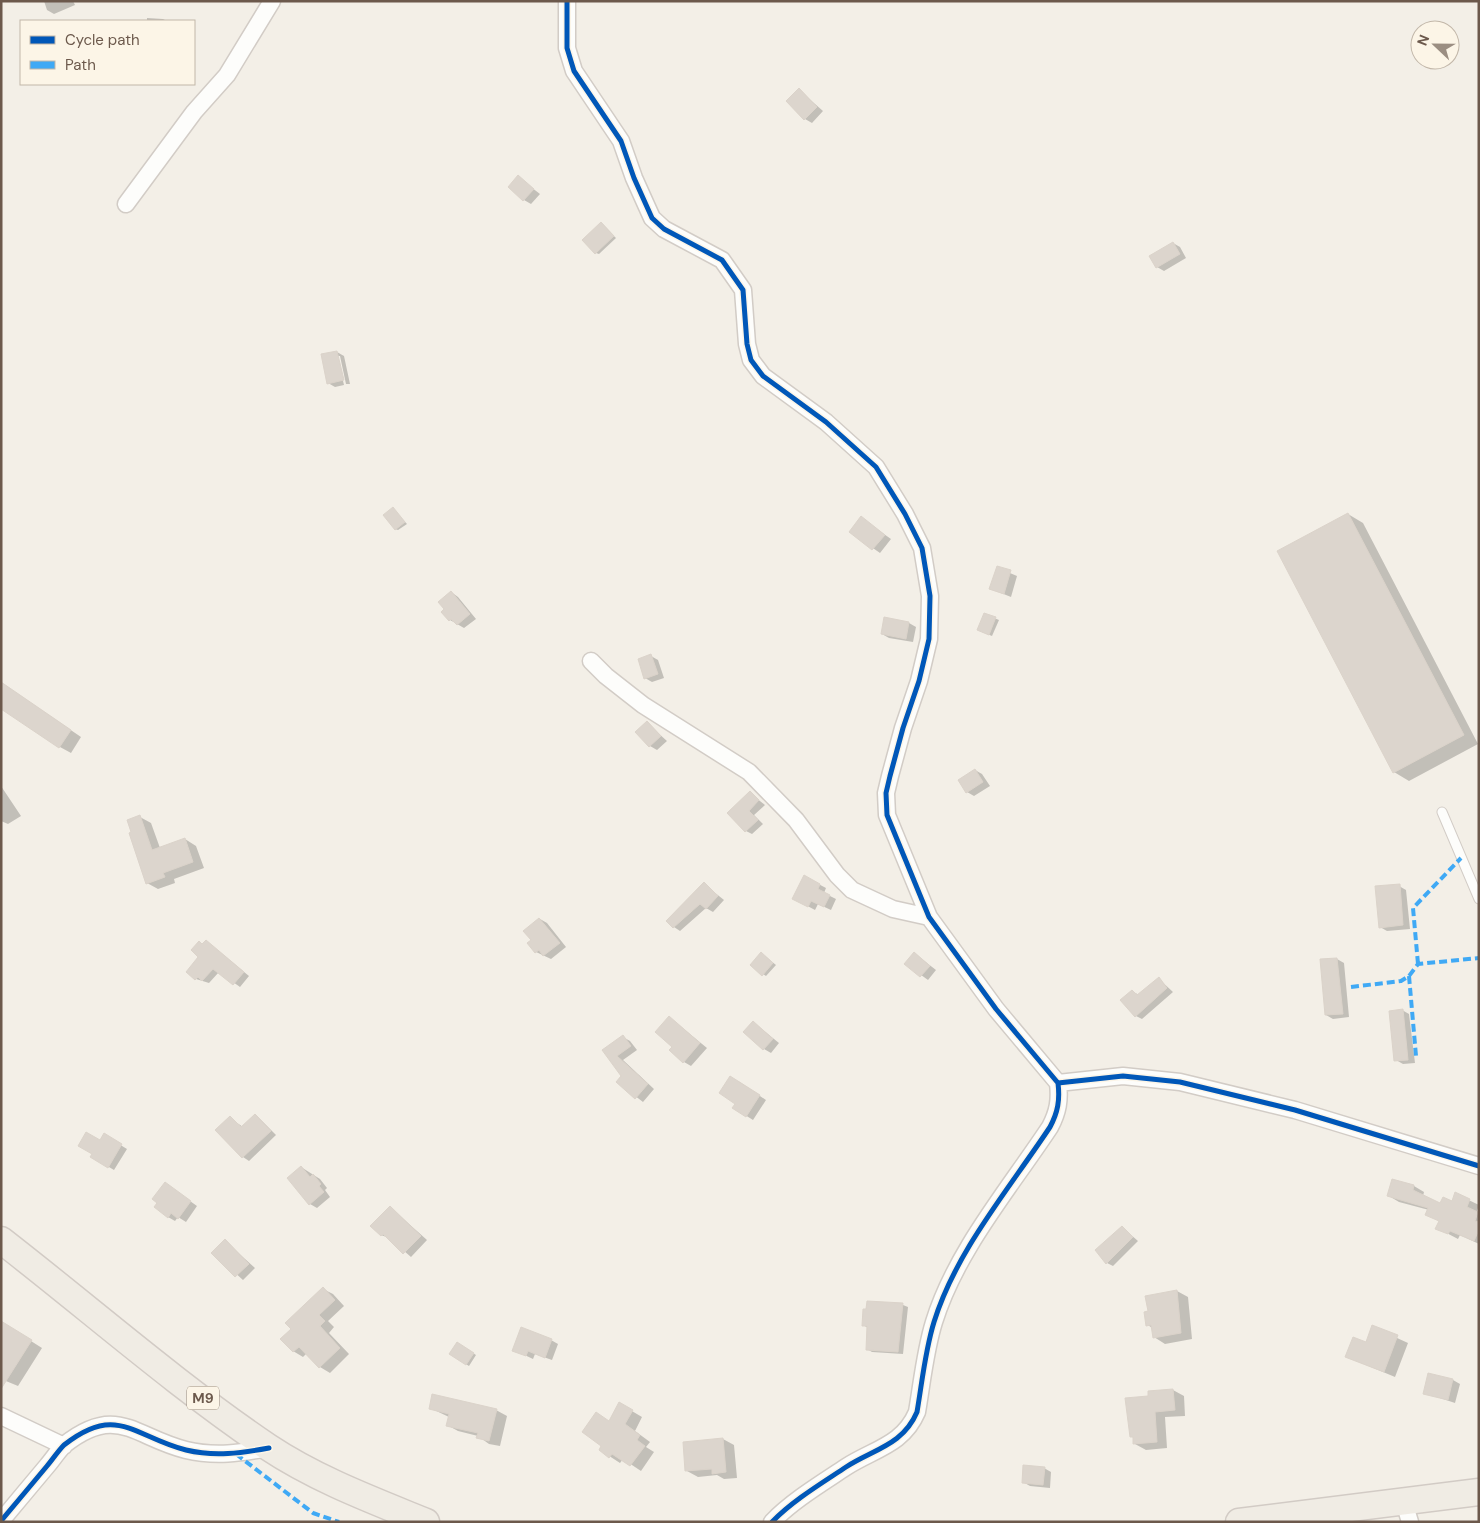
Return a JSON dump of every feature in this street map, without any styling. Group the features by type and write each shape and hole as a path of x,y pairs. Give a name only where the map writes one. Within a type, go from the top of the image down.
{"main road":[{"name":"M9","path":"1,1240 176,1379 269,1448 322,1478 426,1522"},
{"path":"1239,1522 1407,1512 1479,1492"}],"street":[{"path":"126,204 194,112 226,75 272,1"},
{"path":"567,1 567,48 574,71 621,141 634,178 652,218 664,229 722,260 743,290 747,344 751,360 763,376 826,422 876,467 905,514 922,548 930,596 929,639 919,681 903,728 886,793 887,815 929,917 996,1009 1058,1082 1060,1098 1056,1116 981,1228 955,1273 934,1323 918,1412 912,1426 901,1438 847,1466 772,1522"},
{"path":"591,661 606,676 644,705 749,772 796,820 837,875 852,890 892,909 929,917"},
{"path":"1058,1082 1123,1076 1180,1082 1295,1110 1479,1166"},
{"path":"1,1416 64,1446"},
{"path":"1,1522 64,1446 100,1424 126,1425 153,1439 186,1450 211,1454 236,1454 269,1448"}],"lane":[{"path":"1442,812 1479,899"}],"building":[{"path":"799,88 817,107 804,120 786,101"},
{"path":"518,175 534,189 523,201 508,187"},
{"path":"601,222 614,236 595,254 582,240"},
{"path":"1173,242 1180,254 1156,268 1149,256"},
{"path":"337,351 344,380 327,384 321,354"},
{"path":"393,507 405,522 395,530 383,515"},
{"path":"1348,513 1464,735 1393,773 1277,551"},
{"path":"861,516 885,535 872,550 849,532"},
{"path":"997,566 1011,570 1004,594 989,589"},
{"path":"451,591 470,614 457,625 451,619 449,621 441,612 444,609 438,602"},
{"path":"984,613 996,617 989,635 977,630"},
{"path":"884,617 909,622 906,639 881,634"},
{"path":"651,654 658,674 644,679 638,659"},
{"path":"1,682 71,730 59,748 1,709"},
{"path":"647,721 661,736 649,747 635,732"},
{"path":"975,769 983,782 966,793 958,780"},
{"path":"750,791 759,800 749,811 758,820 745,832 727,813"},
{"path":"140,815 152,850 185,838 193,862 163,873 165,877 146,884 129,833 131,832 127,820"},
{"path":"804,875 820,884 818,889 830,895 824,907 811,901 808,907 792,899"},
{"path":"704,882 718,896 706,909 700,904 673,928 666,921"},
{"path":"1400,884 1403,925 1379,928 1375,886"},
{"path":"539,918 560,943 543,956 539,950 535,953 527,943 531,940 523,931"},
{"path":"206,940 244,972 233,985 213,969 202,981 198,977 195,980 186,972 198,957 191,950 199,941 202,944"},
{"path":"761,952 773,963 762,976 750,965"},
{"path":"914,952 930,966 920,977 904,964"},
{"path":"1337,958 1343,1014 1325,1015 1320,959"},
{"path":"1159,977 1167,988 1135,1017 1120,1000 1132,990 1137,995"},
{"path":"1403,1009 1408,1060 1394,1061 1389,1011"},
{"path":"669,1016 700,1043 683,1063 669,1050 672,1047 655,1032"},
{"path":"753,1021 773,1039 763,1050 743,1032"},
{"path":"623,1035 631,1046 617,1056 648,1084 635,1099 616,1082 621,1076 602,1050"},
{"path":"730,1076 760,1095 746,1117 732,1108 735,1104 719,1093"},
{"path":"255,1114 271,1131 242,1158 215,1130 230,1116 241,1127"},
{"path":"86,1132 100,1140 104,1133 122,1144 108,1168 90,1157 92,1154 78,1146"},
{"path":"301,1166 310,1177 313,1174 321,1184 319,1186 324,1192 309,1205 287,1178"},
{"path":"1392,1179 1414,1185 1413,1190 1440,1203 1443,1197 1452,1201 1455,1192 1470,1199 1467,1207 1478,1212 1475,1221 1479,1222 1479,1230 1474,1241 1450,1231 1448,1234 1435,1229 1439,1221 1425,1215 1428,1208 1387,1196"},
{"path":"165,1182 191,1201 178,1219 171,1213 168,1218 154,1207 157,1203 152,1199"},
{"path":"390,1206 421,1236 403,1254 383,1234 381,1236 370,1226"},
{"path":"1122,1226 1133,1237 1106,1264 1095,1250"},
{"path":"225,1239 249,1264 235,1277 211,1253"},
{"path":"323,1287 335,1300 319,1315 325,1321 320,1326 340,1348 319,1368 299,1347 293,1352 280,1339 291,1329 285,1323"},
{"path":"1177,1290 1181,1333 1153,1338 1151,1325 1146,1326 1144,1312 1148,1311 1145,1296"},
{"path":"867,1301 903,1303 898,1352 866,1350 867,1326 862,1326 863,1309 866,1309"},
{"path":"1,1321 32,1340 1,1389"},
{"path":"1372,1325 1398,1335 1384,1372 1345,1357 1353,1337 1366,1342"},
{"path":"521,1327 552,1339 545,1358 528,1351 526,1356 512,1351"},
{"path":"457,1342 474,1353 466,1365 449,1354"},
{"path":"1428,1373 1453,1379 1448,1400 1423,1394"},
{"path":"1173,1389 1175,1410 1155,1412 1157,1442 1133,1444 1133,1437 1130,1437 1125,1398 1148,1396 1148,1391"},
{"path":"432,1394 497,1409 489,1441 476,1438 478,1433 446,1426 449,1414 429,1409"},
{"path":"619,1402 633,1410 625,1424 640,1435 637,1440 645,1446 630,1466 612,1454 609,1458 599,1450 601,1446 582,1432 596,1412 609,1421"},
{"path":"723,1438 726,1472 712,1474 712,1469 685,1471 683,1442"},
{"path":"1023,1465 1045,1467 1043,1485 1022,1483"}],"marked path":[{"path":"1418,964 1413,908 1461,858"},
{"path":"1351,987 1401,981 1409,976 1418,964 1479,958"},
{"path":"1409,976 1416,1056"},
{"path":"236,1454 313,1513 339,1522"}],"cycle path":[{"path":"567,1 567,48 574,71 621,141 634,178 652,218 664,229 722,260 743,290 747,344 751,360 763,376 826,422 876,467 905,514 922,548 930,596 929,639 919,681 903,728 890,776 886,793 887,815 929,917 996,1009 1058,1083 1058,1106 1050,1127 985,1221 956,1270 944,1296 931,1333 917,1412 911,1423 896,1439 846,1467 817,1486 772,1522"},
{"path":"1058,1083 1123,1076 1180,1082 1295,1110 1479,1166"},
{"path":"1,1521 64,1445 82,1433 98,1426 112,1425 125,1427 168,1444 197,1452 228,1454 269,1448"}]}
